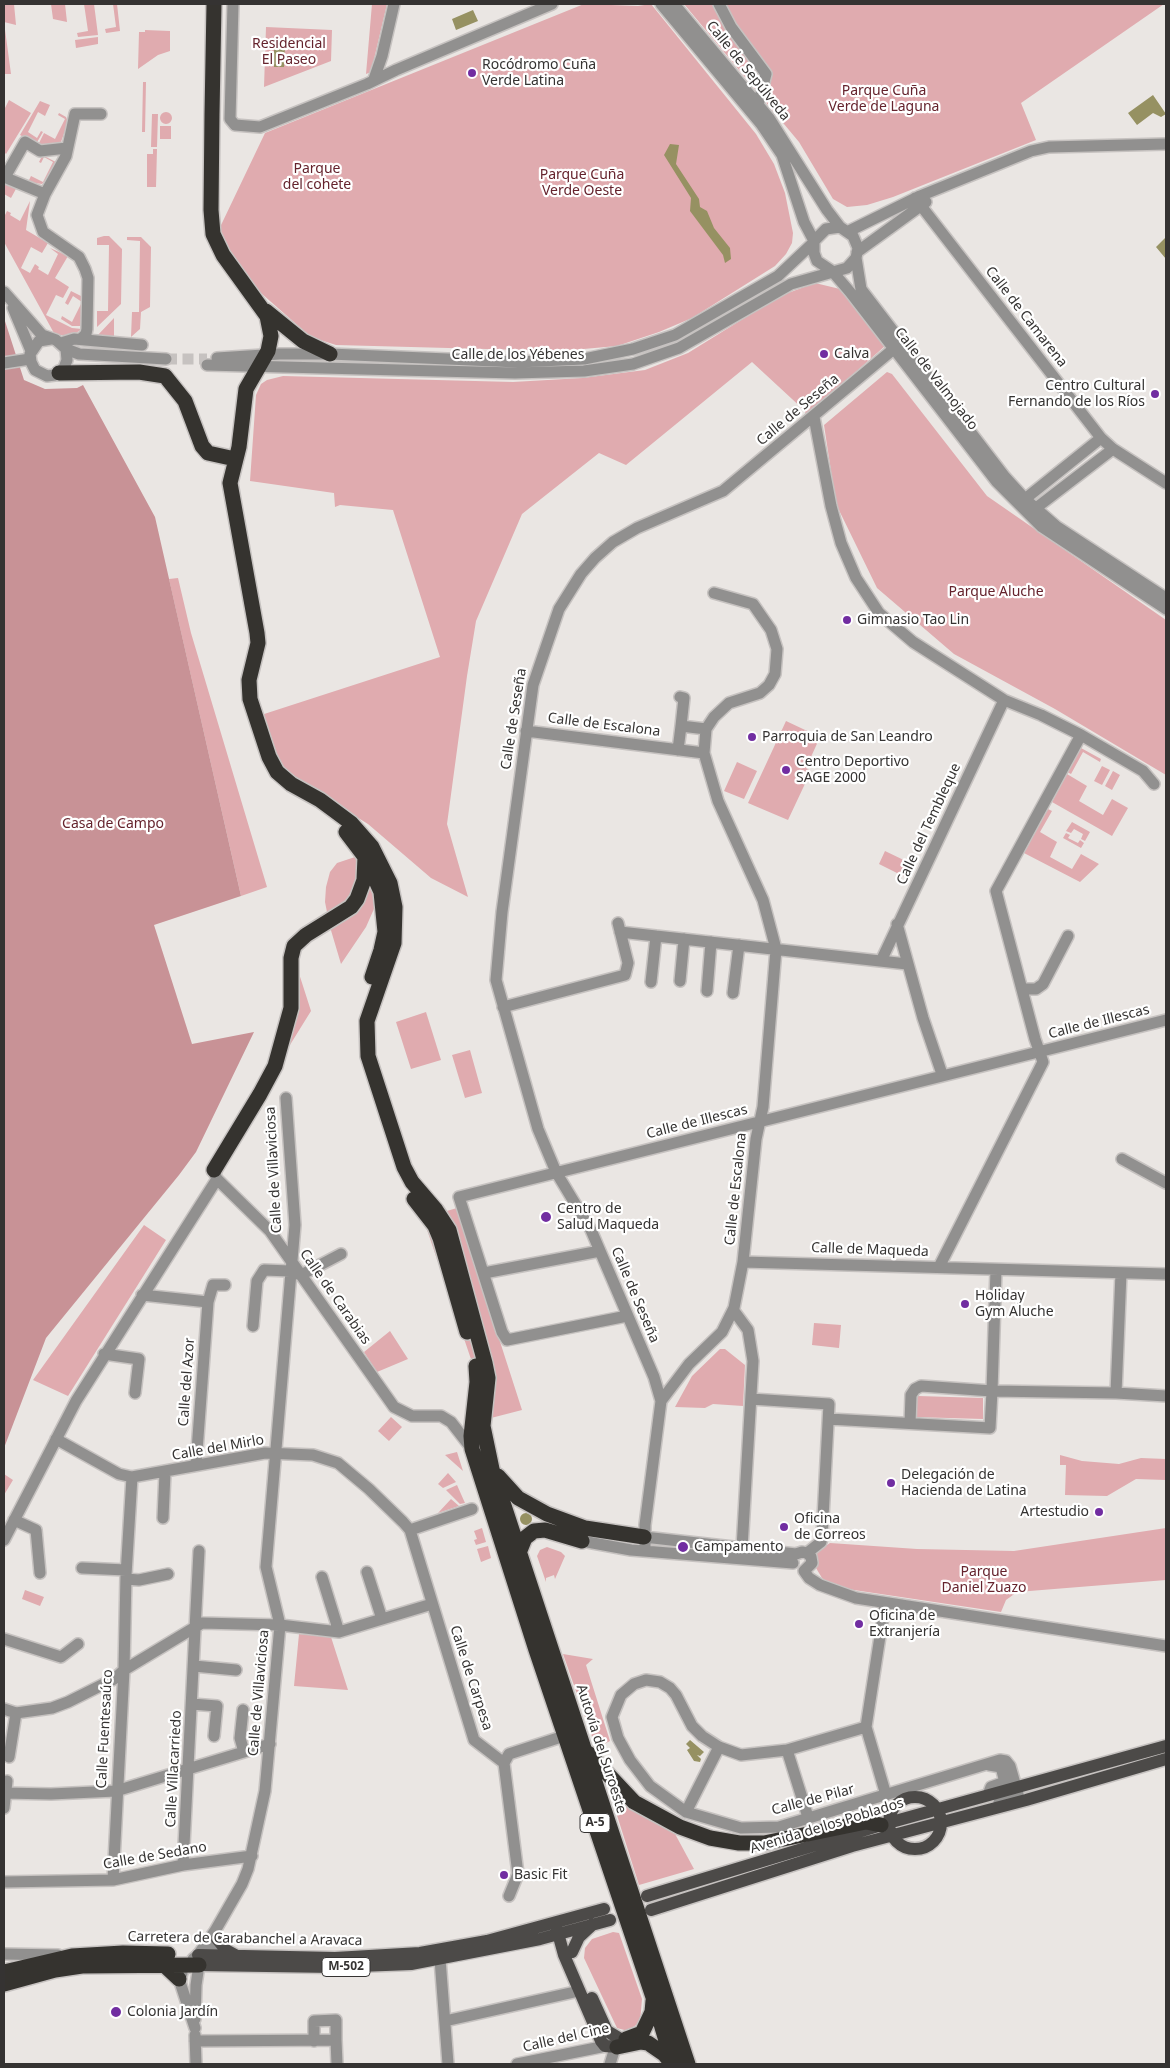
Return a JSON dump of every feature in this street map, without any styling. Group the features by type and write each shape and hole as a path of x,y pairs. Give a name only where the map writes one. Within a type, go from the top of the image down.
{"highway":[{"path":"207,4 203,232 214,258 261,317 265,336 246,389 242,425 223,476 223,500 248,642 241,686 264,764 278,786 320,811 345,831 366,857 382,892 385,932 381,950 361,1006 358,1033 360,1053 403,1184 435,1226 440,1238 474,1357 477,1382 471,1436 479,1446"},
{"path":"214,4 211,210 214,234 223,255 267,316 271,336 257,360"},
{"path":"263,308 303,341 330,354"},
{"path":"62,369 139,372 165,376 185,401 202,446 208,453 230,457"},
{"path":"230,457 230,494 243,548 257,633 249,689 269,757 283,778 336,811 363,835 383,867 393,896 394,943 367,1021 368,1056 404,1167 412,1182 436,1210 448,1230 487,1371 487,1391 479,1446"},
{"path":"215,1174 278,1059 291,1008 294,946 306,935 351,907 357,899 364,880 366,857"},
{"name":"Autovía del Suroeste","path":"479,1446 492,1469 688,2064"},
{"name":"A-5","path":"479,1446 536,1650 653,1997 672,2064"},
{"path":"492,1469 518,1498 547,1514 582,1541"},
{"path":"519,1552 525,1538 534,1531 545,1530 599,1531 645,1544"},
{"path":"583,1746 616,1785 634,1802 680,1827 710,1838 739,1843 764,1843 866,1822 887,1828"},
{"name":"Carretera de Carabanchel a Aravaca","path":"4,1972 72,1956 123,1953 195,1964"},
{"name":"Carretera de Carabanchel a Aravaca","path":"4,1984 55,1970 73,1968 195,1964"},
{"path":"612,2044 631,2039 642,2033 652,2012 653,1997"},
{"path":"612,2044 648,2043 664,2054 672,2064"}],"main road":[{"name":"Avenida de los Poblados","path":"648,1896 887,1828 940,1815 988,1795 1166,1746"},
{"name":"Avenida de los Poblados","path":"940,1815 956,1818 1166,1759"},
{"path":"907,1798 924,1798 940,1815 939,1834 935,1841 920,1849 902,1847 887,1828 893,1808 907,1798"},
{"name":"Avenida de los Poblados","path":"651,1910 813,1858 887,1828"},
{"name":"Carretera de Carabanchel a Aravaca","path":"607,1914 593,1924 558,1926 540,1939 440,1959 374,1966 195,1964 237,1956 373,1957 442,1950 607,1914"},
{"path":"568,1952 579,1937 593,1924"},
{"path":"558,1926 580,1991 601,2041 612,2044"},
{"path":"216,1935 226,1950 237,1956"},
{"path":"540,1939 551,1940 568,1952 612,2044"}],"street":[{"path":"233,4 230,119 235,125 260,126 368,84 374,79 552,4"},
{"path":"374,79 382,56 394,4"},
{"name":"Calle de Sepúlveda","path":"661,4 761,124 782,155 804,222 816,239"},
{"name":"Calle de Sepúlveda","path":"674,4 770,118 845,229"},
{"path":"719,4 731,27 766,74 758,105"},
{"path":"81,339 86,334 88,278 79,257 43,232 38,223 37,215 45,194 66,156 75,114 100,114"},
{"path":"45,194 4,177 25,142 40,151 67,148"},
{"name":"Calle de los Yébenes","path":"845,229 918,202 961,179 998,163 1049,147 1166,144"},
{"name":"Calle de los Yébenes","path":"257,360 515,373 584,371 633,364 679,348 790,284 847,268 857,255 918,202"},
{"name":"Calle de Camarena","path":"918,202 1101,438 1113,450 1166,483"},
{"path":"832,271 818,262 816,239 833,226 845,229 856,242 857,255"},
{"name":"Calle de los Yébenes","path":"207,362 330,354 518,362 584,358 633,350 675,334 778,276 816,239"},
{"name":"Calle de Valmojado","path":"857,255 861,290 898,346 996,481 1064,543 1166,609"},
{"name":"Calle de Valmojado","path":"832,271 898,346"},
{"path":"7,296 36,329 79,354 166,361 74,361 51,376 42,375 35,370 31,355 7,296"},
{"path":"4,363 31,355 39,341 59,343 81,339 142,346"},
{"path":"59,343 62,369"},
{"name":"Calle de Seseña","path":"645,1544 661,1401 654,1377 591,1230 556,1172 538,1128 496,980 498,951 534,681 558,613 581,574 595,558 613,542 637,528 723,491 898,346"},
{"path":"814,417 830,506 841,543 856,578 879,613 913,642 1004,700 1041,715 1080,735 1143,771 1154,784"},
{"path":"1101,438 1021,502 1028,509 1036,508 1113,450"},
{"path":"1036,508 1056,526 1166,598"},
{"path":"706,729 714,717 729,703 760,693 769,685 775,674 777,649 771,630 753,604 714,593"},
{"name":"Calle de Escalona","path":"678,750 684,698 680,697"},
{"name":"Calle del Tembleque","path":"881,962 1004,700"},
{"name":"Calle de Escalona","path":"661,1401 689,1364 722,1332 734,1312 743,1262 759,1122 764,1098 776,949 763,900 718,802 704,753 706,729 681,726"},
{"name":"Calle de Escalona","path":"526,731 704,753"},
{"path":"1040,1052 996,891 1080,735"},
{"path":"898,924 907,964 942,1074"},
{"path":"503,1007 625,975 628,962 619,928 656,936 907,964"},
{"path":"651,982 656,936"},
{"path":"1022,989 1036,989 1043,984 1068,936"},
{"path":"680,981 684,939"},
{"path":"707,991 711,942"},
{"path":"733,993 739,945"},
{"name":"Calle de Illescas","path":"484,1273 459,1197 942,1074 1040,1052 1166,1020"},
{"name":"Calle de Illescas","path":"938,1267 1043,1062 1040,1052"},
{"name":"Calle de Villaviciosa","path":"195,1964 216,1935 242,1884 252,1856 266,1791 280,1625 266,1566 294,1269 295,1225 286,1098"},
{"path":"1122,1160 1166,1183"},
{"path":"4,1540 56,1439 104,1354 203,1201 215,1174"},
{"name":"Calle de Carabias","path":"215,1174 270,1231 294,1269 399,1411 412,1416 441,1416 479,1446"},
{"path":"203,1201 227,1194 238,1198"},
{"path":"600,1251 484,1273 502,1332 507,1340 627,1316"},
{"path":"253,1326 257,1281 260,1274 270,1269 294,1269 341,1254"},
{"name":"Calle de Maqueda","path":"743,1262 1166,1274"},
{"path":"829,1419 990,1428 996,1270"},
{"path":"1116,1393 1121,1273"},
{"path":"142,1295 208,1302 213,1285 225,1285"},
{"name":"Calle del Azor","path":"196,1464 208,1302"},
{"path":"734,1312 748,1330 752,1346 751,1399 742,1548"},
{"path":"104,1354 139,1358 136,1393"},
{"path":"910,1423 911,1395 921,1386 992,1391 1116,1393 1166,1396"},
{"path":"582,1541 742,1548 799,1557 821,1542 829,1404 751,1399"},
{"name":"Calle del Mirlo","path":"56,1439 119,1474 132,1477 165,1473 196,1464 265,1453 313,1456 338,1463 369,1489 410,1530"},
{"name":"Calle del Mirlo","path":"163,1518 165,1473"},
{"name":"Calle Fuentesaúco","path":"114,1880 116,1791 124,1670 126,1574 132,1477"},
{"path":"410,1530 472,1509"},
{"path":"14,1520 36,1530 40,1573"},
{"name":"Calle de Carpesa","path":"410,1530 474,1740 504,1763"},
{"path":"645,1544 811,1557 812,1563 804,1571"},
{"name":"Calle Villacarriedo","path":"183,1865 199,1551"},
{"path":"799,1557 799,1570 804,1571 809,1578 835,1592 885,1604 1166,1646"},
{"path":"82,1568 126,1574 139,1580 168,1574"},
{"path":"367,1572 382,1619"},
{"path":"322,1577 339,1632"},
{"path":"4,1709 16,1713 52,1708 68,1702 114,1679 124,1670 202,1623 280,1625 339,1632 432,1604"},
{"path":"885,1604 866,1727 886,1796"},
{"path":"4,1639 61,1657 78,1644"},
{"path":"194,1666 236,1670"},
{"name":"Calle de Pilar","path":"866,1727 787,1750 741,1755 719,1748 702,1736 692,1726 676,1695 660,1682 646,1680 634,1684 617,1701 612,1716 618,1738 630,1760 650,1786 686,1812 713,1822 741,1828 779,1827 989,1765 1000,1760 1006,1761 1017,1787"},
{"name":"Calle Villacarriedo","path":"192,1704 217,1706 214,1736"},
{"path":"243,1710 240,1738 244,1752"},
{"path":"9,1757 7,1738 16,1713"},
{"path":"510,1896 518,1874 504,1763 509,1754 558,1738"},
{"path":"4,1808 5,1789 51,1794 116,1791 270,1744"},
{"path":"686,1812 719,1748"},
{"path":"787,1750 808,1817"},
{"path":"988,1795 991,1787 1005,1782 1001,1767 989,1765"},
{"name":"Avenida de los Poblados","path":"956,1818 974,1809 1012,1798 1018,1794 1017,1787"},
{"name":"Calle de Sedano","path":"4,1882 114,1880 183,1865 252,1856"},
{"path":"4,1954 72,1956"},
{"path":"440,1959 448,2064"},
{"path":"195,1964 196,2064"},
{"path":"195,1964 195,2028"},
{"path":"445,2021 580,1991"},
{"path":"314,2040 314,2021 336,2020 337,2064"},
{"path":"196,2041 336,2040"},
{"path":"610,2064 612,2044"},
{"name":"Calle del Cine","path":"517,2064 612,2044"}],"green space":[{"path":"4,4 14,4 16,25 4,22"},
{"path":"51,4 65,4 67,22 53,19"},
{"path":"84,4 94,4 98,35 78,37 77,33 88,31"},
{"path":"113,4 117,4 120,31 106,33 105,29 116,27"},
{"path":"372,4 387,4 371,72 366,74"},
{"name":"Parque Cuña Verde Oeste","path":"584,4 638,6 651,4 756,134 774,164 785,193 793,233 792,243 786,254 775,266 692,318 659,332 617,346 561,351 336,345 311,337 221,258 212,244 265,133"},
{"name":"Parque Cuña Verde de Laguna","path":"684,4 1164,4 1021,103 1036,140 893,197 867,205 847,207 833,199 799,142"},
{"path":"4,22 11,74 4,74"},
{"name":"Residencial El Paseo","path":"266,27 332,30 331,61 264,87"},
{"path":"145,30 170,31 170,51 158,55 138,69 139,32 145,32"},
{"path":"98,37 98,44 76,48 75,40"},
{"path":"143,82 146,82 145,132 142,132"},
{"path":"9,100 31,113 6,154 4,152 4,110"},
{"path":"40,101 50,105 45,116 38,112 28,132 37,138 41,131 43,132 36,144 20,135"},
{"path":"164,112 168,112 172,118 168,124 164,124 160,120 160,116"},
{"path":"59,113 66,117 68,122 61,142 41,147 38,145 44,133 55,139 65,119 58,115"},
{"path":"152,114 158,114 157,147 151,147"},
{"path":"160,126 171,126 171,139 160,139"},
{"path":"153,149 157,149 156,187 147,187 147,154 153,154"},
{"path":"42,156 56,162 48,177 42,184 28,182 31,176 43,182 53,162 44,157 41,163 39,162"},
{"path":"4,183 17,187 11,198 4,194"},
{"path":"30,201 26,230 48,243 42,253 31,247 21,268 30,273 35,264 39,267 38,269 48,275 58,254 50,248 68,256 55,278 69,287 63,298 56,295 46,315 72,328 82,329 73,335 55,335 4,242 4,217 7,211 20,221"},
{"path":"109,236 122,249 121,304 97,327 97,311 108,311 109,245 97,245 97,238"},
{"path":"127,237 141,237 151,247 150,307 141,312 140,329 131,337 132,312 139,312 140,241 127,240"},
{"path":"815,283 840,289 885,346 806,416 805,411 752,362 626,465 599,453 522,514 476,621 467,676 447,824 468,897 431,878 368,824 286,773 278,762 258,716 440,657 393,510 340,505 335,507 334,493 250,481 256,395 261,384 267,380 283,376 513,382 582,378 645,370 688,353 780,296"},
{"path":"71,291 83,297 83,326 72,326 61,319 62,316 72,322 82,302 73,296 68,305 65,303"},
{"name":"Casa de Campo","path":"4,318 24,380 45,389 77,388 83,385 155,517 241,896 154,925 192,1044 254,1032 196,1152 46,1338 4,1448"},
{"path":"114,318 114,337 97,336"},
{"name":"Parque Aluche","path":"887,372 892,374 987,496 1166,620 1166,775 1055,709 954,654 877,588 836,504 824,425"},
{"path":"178,578 191,633 267,887 241,896 169,579"},
{"name":"Centro Deportivo SAGE 2000","path":"786,721 820,737 806,768 811,771 788,820 748,803"},
{"path":"1081,748 1101,759 1100,762 1083,752 1071,774 1067,772"},
{"path":"737,762 757,771 744,799 724,791"},
{"path":"1102,766 1110,770 1102,785 1094,781"},
{"path":"1113,771 1120,775 1112,790 1105,786"},
{"path":"1067,774 1087,786 1079,801 1103,815 1112,799 1128,808 1112,836 1052,802"},
{"path":"1048,809 1052,811 1040,832 1057,842 1050,857 1072,869 1081,854 1099,864 1080,882 1024,853"},
{"path":"1072,822 1090,832 1085,841 1081,839 1083,834 1074,829 1071,833 1066,831"},
{"path":"1066,833 1070,835 1068,838 1078,843 1080,840 1084,843 1081,848 1063,838"},
{"path":"885,851 912,864 905,877 879,864"},
{"path":"355,857 364,861 377,902 366,927 341,964 325,902 326,887 330,872 337,863"},
{"path":"295,961 311,1011 280,1061"},
{"path":"426,1012 441,1060 411,1069 396,1022"},
{"path":"470,1050 482,1093 465,1098 452,1055"},
{"path":"457,1208 522,1410 491,1418 423,1218"},
{"path":"144,1225 166,1240 68,1396 33,1380"},
{"path":"814,1323 841,1325 839,1348 812,1345"},
{"path":"390,1331 408,1359 377,1372 364,1352"},
{"path":"720,1349 725,1349 745,1365 743,1406 713,1404 705,1408 675,1407 692,1376"},
{"path":"918,1396 983,1398 983,1419 914,1417 915,1400"},
{"path":"391,1417 402,1427 389,1441 378,1431"},
{"path":"457,1452 463,1471 445,1455"},
{"path":"1060,1455 1082,1461 1119,1464 1141,1458 1166,1459 1166,1480 1136,1479 1107,1496 1065,1495 1066,1465 1060,1465"},
{"path":"448,1473 456,1482 443,1488 438,1484"},
{"path":"4,1474 13,1480 4,1495"},
{"path":"457,1485 465,1503 460,1504 446,1490"},
{"path":"451,1499 459,1506 438,1513"},
{"path":"482,1528 486,1542 476,1545 474,1540 477,1539 474,1531"},
{"name":"Parque Daniel Zuazo","path":"1166,1528 1166,1580 1017,1592 1006,1600 1001,1612 834,1587 822,1578 816,1568 815,1553 830,1543 917,1549 1014,1551"},
{"path":"488,1546 491,1558 481,1562 477,1549"},
{"path":"547,1547 561,1552 565,1556 555,1579 554,1575 546,1578 546,1582 537,1556 540,1550"},
{"path":"25,1590 44,1597 40,1606 22,1599"},
{"path":"299,1634 331,1637 348,1690 294,1686"},
{"path":"563,1654 593,1659 586,1665 610,1741 596,1748"},
{"path":"634,1805 674,1832 694,1869 639,1885 615,1809"},
{"path":"613,1932 619,1933 642,1999 640,2022 628,2031 617,2028 584,1958 585,1948 592,1939"}],"shaded area":[{"path":"473,10 478,21 456,30 452,19"},
{"path":"274,45 285,46 284,67 274,67"},
{"path":"1153,95 1166,114 1161,117 1153,113 1137,125 1128,113"},
{"path":"670,144 679,145 676,164 699,199 700,207 707,211 714,228 730,248 731,259 725,263 723,255 690,211 691,198 664,155"},
{"path":"1166,237 1166,259 1156,247"},
{"path":"526,1513 532,1519 526,1525 520,1519"},
{"path":"690,1740 704,1752 700,1756 697,1755 701,1759 700,1762 694,1761 687,1750 690,1748 686,1744"}],"tunnel":[{"path":"166,359 207,359"}],"place":[{"name":"Rocódromo Cuña Verde Latina","path":"472,73"},
{"name":"Calva","path":"824,354"},
{"name":"Centro Cultural Fernando de los Ríos","path":"1155,394"},
{"name":"Gimnasio Tao Lin","path":"847,620"},
{"name":"Parroquia de San Leandro","path":"752,737"},
{"name":"Centro Deportivo SAGE 2000","path":"786,770"},
{"name":"Centro de Salud Maqueda","path":"546,1217"},
{"name":"Holiday Gym Aluche","path":"965,1304"},
{"name":"Delegación de Hacienda de Latina","path":"891,1483"},
{"name":"Artestudio","path":"1099,1512"},
{"name":"Oficina de Correos","path":"784,1527"},
{"name":"Campamento","path":"683,1547"},
{"name":"Oficina de Extranjería","path":"859,1624"},
{"name":"Basic Fit","path":"504,1875"},
{"name":"Colonia Jardín","path":"116,2012"}],"park label":[{"name":"Parque del cohete","path":"317,177"}]}
